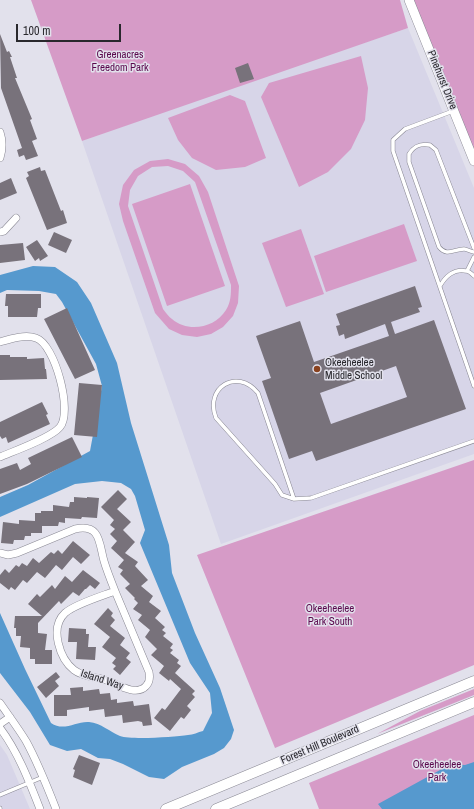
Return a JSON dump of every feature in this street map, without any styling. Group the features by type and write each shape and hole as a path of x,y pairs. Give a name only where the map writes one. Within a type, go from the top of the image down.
{"main road":[{"name":"Forest Hill Boulevard","path":"166,809 474,681"},
{"name":"Forest Hill Boulevard","path":"216,809 474,702"},
{"path":"316,747 324,764"}],"street":[{"name":"Pinehurst Drive","path":"409,0 474,161"},
{"path":"0,132 3,148 0,158"},
{"path":"0,232 4,231 16,218"},
{"path":"0,342 20,337 31,337 41,340 45,344 57,367 60,378 64,416 60,426 52,432 0,457"},
{"name":"Island Way","path":"0,553 8,555 17,553 75,529 85,528 92,530 99,537 107,570 149,672 149,682 141,690 131,690 105,680 79,674 67,662 57,637 58,623 67,612 115,591"},
{"path":"0,703 26,742 56,809"},
{"path":"0,724 10,717"},
{"path":"0,728 13,749 39,806 51,797"}],"lane":[{"path":"454,111 405,129 393,140 393,151 474,386"},
{"path":"474,248 436,150 430,145 420,144 415,146 409,154 409,162 439,247 444,252 464,249 474,252"},
{"path":"467,271 474,257"},
{"path":"440,286 450,273 467,271 474,276"},
{"path":"294,499 258,392 254,387 240,381 232,381 225,384 219,389 213,403 216,418 275,484 282,495 294,499 311,498 474,441"},
{"path":"0,795 43,778"}],"shaded area":[{"name":"Okeeheelee Middle School","path":"408,28 474,188 474,454 221,544 82,141 237,85"},
{"path":"0,745 7,755 30,809 0,809"}],"green space":[{"name":"Greenacres Freedom Park","path":"31,0 400,0 408,28 82,141"},
{"path":"407,0 474,0 474,167"},
{"path":"361,56 368,88 365,120 351,149 328,172 299,187 261,97 269,83"},
{"path":"230,95 245,101 266,158 245,167 216,170 192,158 178,140 168,118"},
{"path":"168,159 185,164 199,176 208,192 239,286 238,303 233,316 223,327 211,334 197,337 182,335 169,329 155,313 123,221 119,204 123,185 134,170 150,161","holes":["168,166 183,171 195,182 231,285 230,301 228,307 221,316 208,324 193,327 178,323 163,309 128,206 130,190 138,176 152,167"]},
{"path":"190,184 225,286 167,306 132,204"},
{"path":"404,224 417,261 326,292 314,256"},
{"path":"301,229 324,294 286,307 262,243"},
{"name":"Okeeheelee Park South","path":"474,460 474,665 275,748 197,555"},
{"path":"474,689 474,695 377,734 420,711"},
{"name":"Okeeheelee Park","path":"474,715 474,809 319,809 309,783"}],"water":[{"path":"33,266 55,267 77,282 91,303 117,363 131,423 169,545 172,573 195,633 220,688 234,730 231,739 224,748 214,754 182,767 164,779 149,777 123,764 110,759 98,758 81,749 67,751 50,745 30,712 0,673 0,613 51,723 56,726 89,722 98,724 120,736 143,738 173,737 190,735 203,731 212,713 210,693 190,663 140,543 145,530 135,496 131,489 121,483 102,481 75,484 0,517 0,497 28,485 90,451 102,386 96,364 62,302 56,294 39,291 7,290 0,293 0,275"},
{"path":"474,762 474,809 382,809 378,804 451,764 465,765"}],"building":[{"path":"0,34 7,52 9,51 12,57 10,57 17,78 15,78 32,119 30,120 37,139 32,141 38,156 26,160 24,155 19,157 17,150 22,148 1,88"},
{"path":"248,63 254,79 240,83 235,68"},
{"path":"40,167 41,171 45,170 61,211 63,210 67,223 47,230 26,178 29,176 27,172"},
{"path":"11,178 17,193 0,200 0,183"},
{"path":"54,232 72,240 66,253 48,245"},
{"path":"37,240 48,256 40,261 39,258 35,261 26,247"},
{"path":"23,243 25,260 0,263 0,245"},
{"path":"415,286 422,307 418,308 420,312 391,322 395,334 434,320 466,409 316,461 312,451 289,459 262,381 271,378 256,336 300,321 314,362 389,336 385,324 345,339 344,334 339,336 336,326 340,325 336,314","holes":["396,366 407,397 331,424 320,393"]},
{"path":"6,294 41,294 41,308 38,308 37,317 8,317 8,306 5,306"},
{"path":"67,308 95,370 75,379 44,319"},
{"path":"0,355 10,355 10,357 27,357 27,359 44,358 47,379 0,380"},
{"path":"79,383 102,385 97,437 74,435"},
{"path":"42,402 48,414 46,415 50,424 8,443 6,437 2,439 0,436 0,422"},
{"path":"72,437 82,457 27,484 0,494 0,469 17,463 20,470 31,464 28,458"},
{"path":"118,490 127,499 117,509 131,522 123,530 135,542 125,553 138,562 135,566 148,580 141,586 153,596 149,602 161,611 155,618 165,627 162,630 166,633 163,636 173,644 170,648 173,650 170,653 179,660 177,663 181,666 175,673 195,691 192,694 195,697 187,706 191,710 184,719 181,717 170,731 154,718 162,708 165,710 181,689 170,679 169,681 159,673 164,666 151,655 157,649 145,637 150,630 138,620 142,615 133,609 138,603 125,588 130,584 120,574 123,570 118,567 124,560 111,548 117,541 110,534 115,529 110,525 114,520 101,507"},
{"path":"74,497 99,498 97,518 65,518 65,523 59,522 58,526 42,526 42,533 31,533 31,536 25,536 24,540 14,540 13,544 1,543 3,522 19,524 19,520 35,521 35,513 41,513 41,511 53,511 53,505 69,507 70,502 74,502"},
{"path":"73,541 90,555 81,564 73,557 62,570 56,565 45,578 37,572 27,583 23,580 15,590 11,587 9,590 0,583 0,575 5,569 9,573 16,565 19,567 22,563 27,566 33,558 39,563 51,552 54,554 58,550 62,554"},
{"path":"83,570 100,583 95,589 90,585 79,596 73,592 61,604 59,601 38,623 38,633 47,634 45,650 52,650 52,664 35,664 35,659 30,659 30,648 20,647 21,636 16,636 16,628 14,628 15,616 42,616 28,604 37,594 40,597 52,585 55,589 65,576 72,582"},
{"path":"108,608 113,613 111,616 115,620 110,626 125,638 120,645 130,653 126,658 131,662 120,675 113,669 116,666 112,663 116,658 102,647 110,637 94,624"},
{"path":"69,628 86,629 86,634 89,634 88,647 96,647 95,660 76,659 77,642 68,642"},
{"path":"56,672 60,677 55,681 59,686 46,698 37,687"},
{"path":"83,687 83,691 99,689 100,694 110,693 111,700 117,699 117,703 133,701 134,706 149,704 152,725 143,726 142,722 138,721 123,723 122,715 105,717 104,709 89,711 89,707 67,710 67,716 54,716 54,695 71,695 70,688"},
{"path":"79,755 100,763 92,785 73,777 75,770 73,769"}],"place":[{"name":"Okeeheelee Middle School","path":"317,369"}]}
